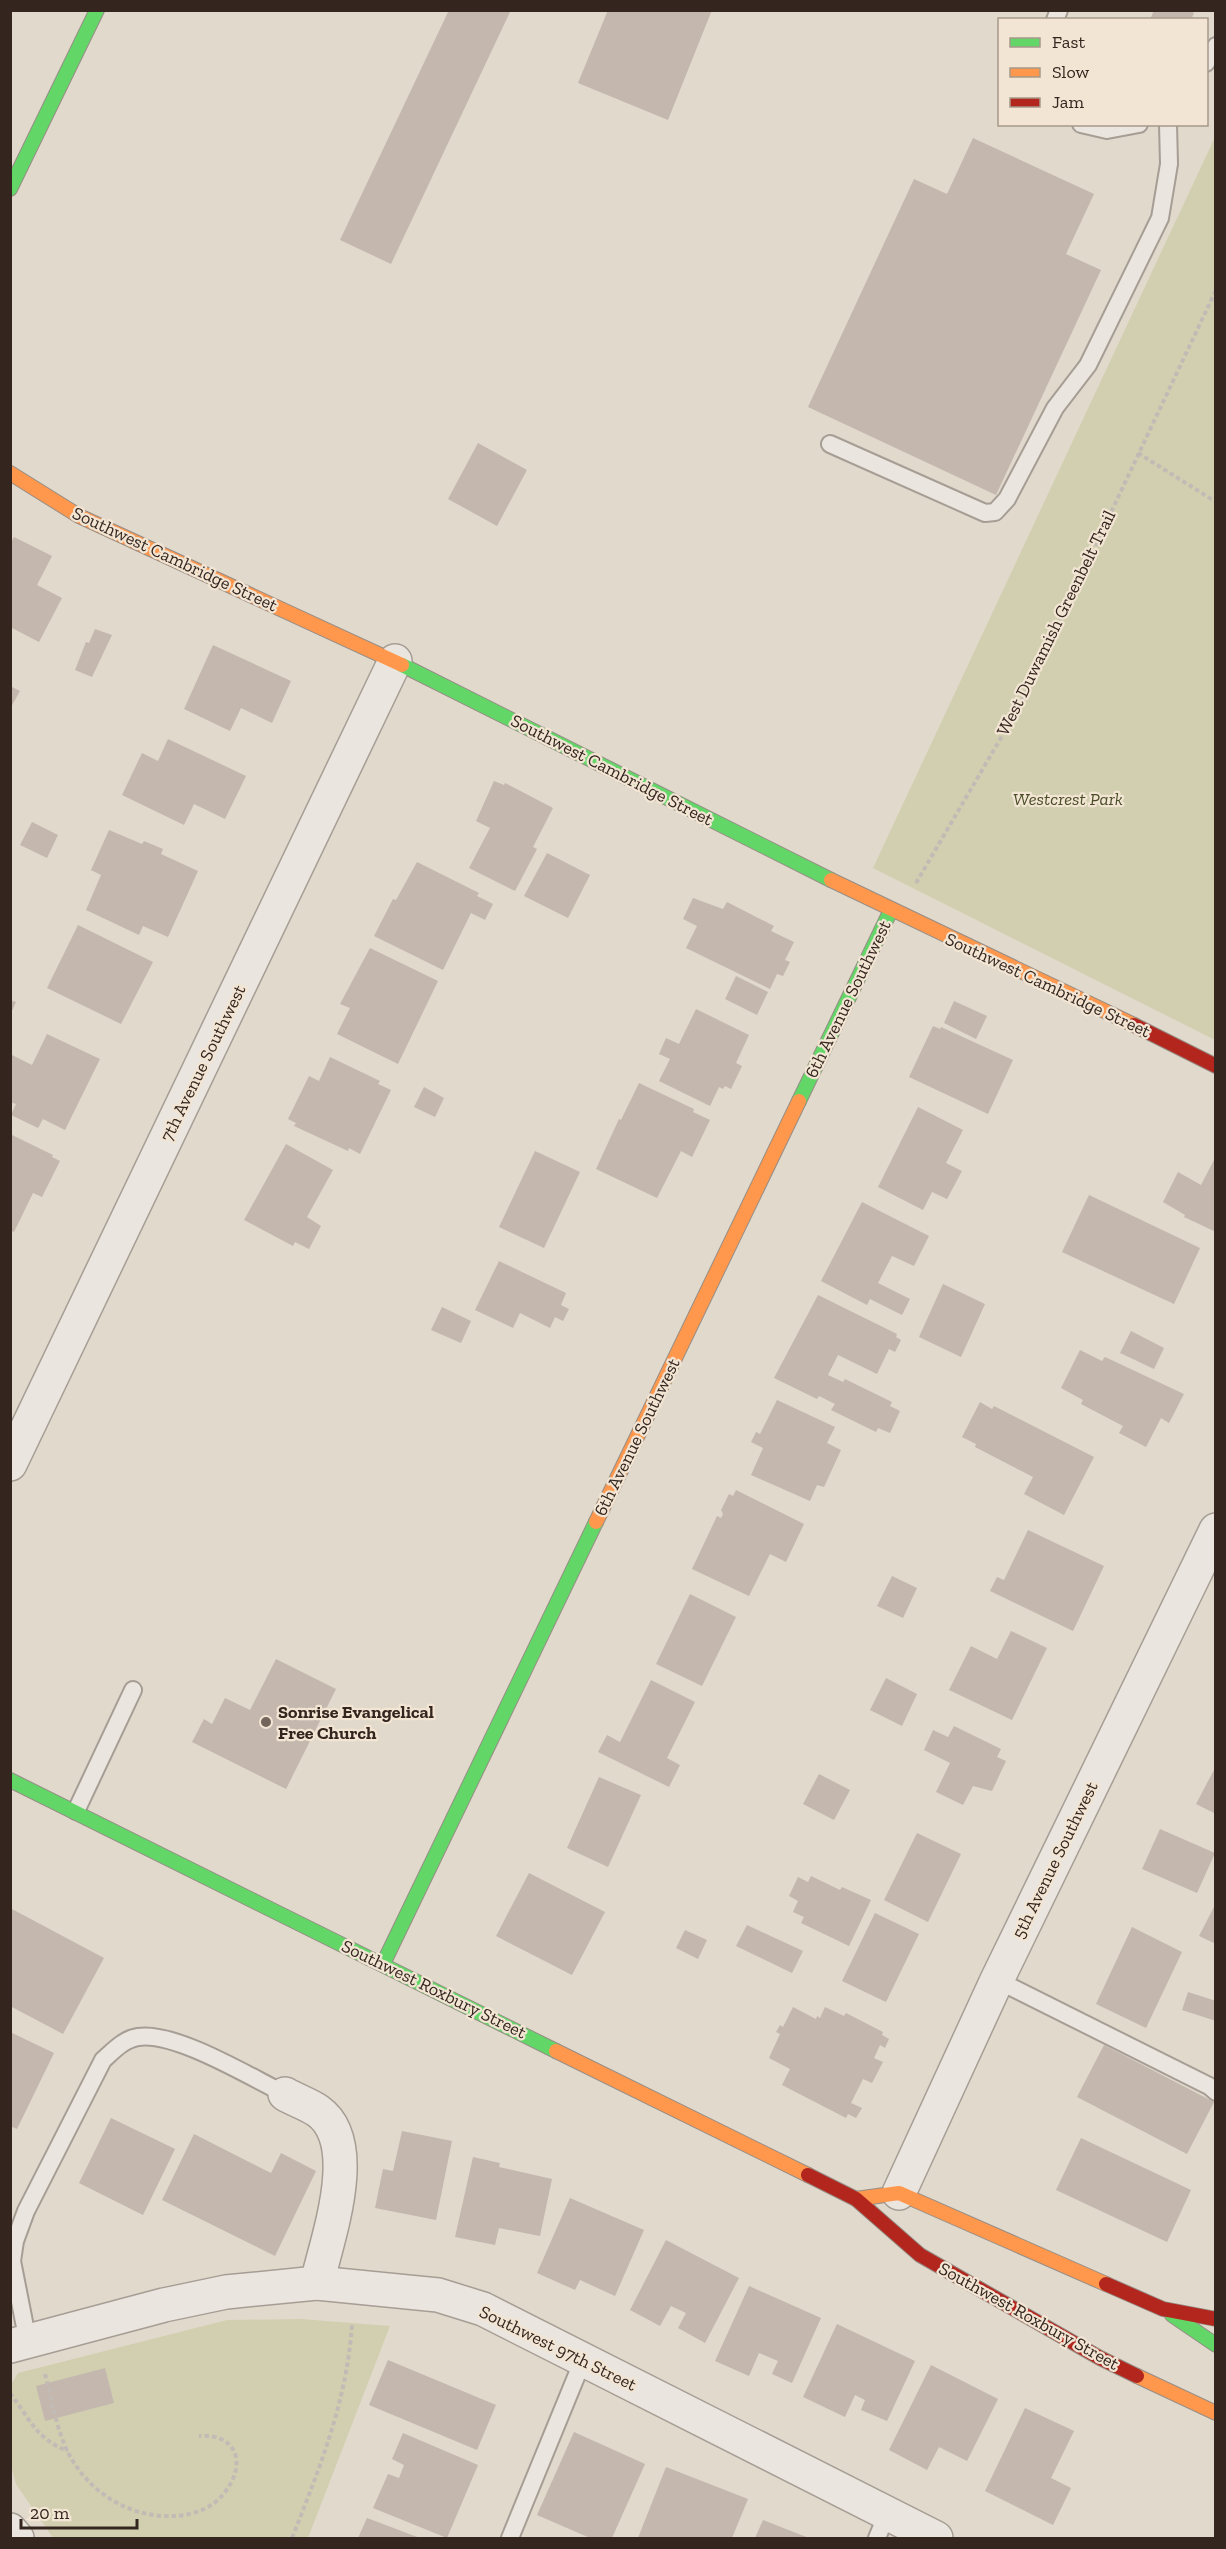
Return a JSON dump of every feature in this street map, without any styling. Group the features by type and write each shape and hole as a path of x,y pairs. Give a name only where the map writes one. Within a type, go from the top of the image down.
{"street":[{"path":"10,189 97,10"},
{"name":"Southwest Cambridge Street","path":"10,473 79,516 395,661 891,910 1153,1034 1215,1066"},
{"name":"7th Avenue Southwest","path":"10,1464 395,661"},
{"name":"6th Avenue Southwest","path":"383,1964 891,910"},
{"name":"5th Avenue Southwest","path":"899,2193 997,1980 1215,1530"},
{"name":"Southwest Roxbury Street","path":"10,1780 856,2199 920,2255 1100,2358 1215,2413"},
{"path":"285,2094 319,2112 335,2133 340,2155 341,2178 317,2283"},
{"path":"856,2199 899,2193 1163,2309 1215,2345"},
{"name":"Southwest 97th Street","path":"19,2344 164,2305 216,2294 317,2283 438,2295 483,2309 583,2360 882,2526 936,2538"},
{"path":"1163,2309 1215,2319"},
{"path":"10,2530 17,2538"}],"lane":[{"path":"1090,126 1107,130 1128,126"},
{"path":"830,444 985,513 995,512 1007,499 1055,408 1088,365 1160,218 1169,164 1168,126"},
{"path":"76,1811 133,1690"},
{"path":"997,1980 1209,2086 1215,2092"},
{"path":"19,2344 12,2261 15,2241 26,2211 103,2060 119,2046 136,2037 157,2037 184,2045 285,2094"},
{"path":"510,2538 583,2360"}],"path":[{"name":"West Duwamish Greenbelt Trail","path":"891,910 912,889 1019,707 1215,290"},
{"path":"1138,453 1215,502"},
{"path":"292,2538 328,2446 345,2387 353,2315"},
{"path":"45,2373 63,2442 78,2469 100,2493 123,2508 153,2517 184,2516 212,2505 224,2494 237,2475 235,2452 227,2440 210,2435 199,2436"},
{"path":"10,2393 38,2433 52,2445 69,2452"}],"green space":[{"name":"Westcrest Park","path":"1215,137 1216,1040 873,868"},
{"path":"301,2319 390,2326 308,2538 53,2538 16,2484 11,2466 10,2386 18,2373 227,2320"}],"building":[{"path":"449,10 511,10 391,264 340,240"},
{"path":"608,10 712,10 668,120 578,83"},
{"path":"1154,10 1189,10 1194,13 1192,18 1151,18"},
{"path":"973,138 1094,194 1066,254 1101,270 996,495 808,407 914,179 947,194"},
{"path":"478,443 527,470 497,526 448,499"},
{"path":"14,537 52,556 37,585 62,598 39,642 10,627 10,544"},
{"path":"95,629 112,635 92,677 75,670 86,642 89,643"},
{"path":"213,645 291,681 272,723 241,708 230,731 184,709"},
{"path":"10,686 20,691 10,709"},
{"path":"168,739 246,776 225,819 194,804 184,825 122,795 142,753 158,761"},
{"path":"494,781 504,785 505,783 553,808 533,847 537,849 515,891 469,868 490,828 476,821"},
{"path":"32,822 58,835 47,858 20,845"},
{"path":"109,830 142,844 144,841 163,849 161,854 198,871 168,937 143,926 139,935 86,910 101,875 91,870"},
{"path":"547,853 590,875 568,918 524,896"},
{"path":"417,862 479,893 477,896 493,904 485,920 471,913 443,970 374,936 393,899 396,900"},
{"path":"693,898 723,909 727,902 774,926 771,931 794,942 785,960 790,962 783,976 777,974 770,989 686,948 697,926 683,919"},
{"path":"78,925 153,962 121,1024 47,988"},
{"path":"370,948 438,981 398,1064 337,1034 350,1008 340,1004"},
{"path":"736,976 768,992 757,1015 725,999"},
{"path":"10,1000 16,1002 10,1015"},
{"path":"954,1001 987,1016 976,1039 944,1023"},
{"path":"696,1009 749,1035 736,1063 742,1066 731,1089 725,1086 723,1089 719,1087 710,1106 659,1081 670,1059 659,1054 666,1038 679,1044"},
{"path":"933,1026 940,1029 941,1027 1013,1060 988,1114 909,1077"},
{"path":"47,1034 100,1059 65,1130 43,1119 38,1128 11,1115 16,1104 10,1102 10,1054 32,1065"},
{"path":"330,1057 380,1081 378,1084 391,1090 360,1154 349,1148 348,1151 294,1126 296,1123 288,1119 309,1076 319,1081"},
{"path":"639,1083 694,1109 693,1112 710,1120 692,1157 681,1151 657,1198 596,1169"},
{"path":"424,1087 444,1098 435,1117 414,1107"},
{"path":"918,1107 963,1130 946,1163 962,1171 947,1199 932,1192 923,1210 878,1187"},
{"path":"10,1134 53,1155 52,1157 60,1161 42,1197 33,1193 14,1232 10,1230"},
{"path":"286,1144 333,1170 307,1217 321,1226 309,1249 295,1242 293,1246 244,1220"},
{"path":"535,1151 580,1172 544,1248 499,1227"},
{"path":"1216,1156 1216,1232 1184,1217 1185,1215 1163,1202 1178,1172 1201,1185"},
{"path":"1089,1195 1200,1248 1174,1304 1062,1252"},
{"path":"862,1202 929,1236 914,1266 892,1256 878,1283 910,1299 902,1315 870,1299 867,1305 821,1281"},
{"path":"499,1261 566,1293 561,1305 569,1309 563,1321 555,1317 550,1328 520,1313 513,1328 475,1310"},
{"path":"943,1284 985,1304 961,1357 919,1337"},
{"path":"818,1295 897,1334 896,1337 901,1340 895,1352 889,1349 877,1374 838,1355 828,1375 843,1382 845,1379 892,1402 890,1406 900,1411 890,1433 878,1428 876,1432 831,1410 835,1404 819,1396 817,1399 774,1378"},
{"path":"442,1307 471,1321 461,1343 431,1330"},
{"path":"1131,1331 1164,1348 1154,1369 1120,1353"},
{"path":"1080,1350 1102,1361 1105,1357 1184,1394 1169,1423 1161,1418 1146,1447 1119,1433 1123,1426 1081,1404 1083,1400 1061,1388"},
{"path":"777,1400 835,1427 827,1443 841,1450 824,1487 817,1485 810,1501 751,1475 763,1448 751,1442 756,1432 760,1434"},
{"path":"980,1402 992,1409 994,1406 1094,1457 1064,1515 1024,1494 1033,1477 975,1447 976,1444 962,1437"},
{"path":"736,1490 804,1524 786,1562 770,1554 749,1596 692,1569 717,1516 721,1518 723,1514 721,1510 729,1494 733,1496"},
{"path":"1028,1530 1104,1566 1073,1631 990,1591 997,1577 1004,1580"},
{"path":"892,1576 917,1588 903,1618 877,1606"},
{"path":"690,1594 736,1617 702,1686 656,1664"},
{"path":"1011,1631 1047,1648 1012,1720 949,1690 971,1646 997,1659"},
{"name":"Sonrise Evangelical Free Church","path":"276,1659 336,1689 286,1789 192,1742 204,1719 212,1724 225,1698 250,1710"},
{"path":"886,1678 917,1694 902,1726 870,1710"},
{"path":"651,1680 695,1702 667,1758 680,1765 669,1787 598,1752 607,1735 620,1742"},
{"path":"954,1726 1001,1749 997,1757 1006,1761 992,1791 973,1786 963,1805 936,1792 950,1763 924,1750 933,1730 948,1737"},
{"path":"1216,1766 1216,1814 1196,1804"},
{"path":"819,1774 850,1790 834,1820 803,1804"},
{"path":"599,1777 641,1795 608,1867 567,1848"},
{"path":"1160,1829 1215,1853 1197,1893 1142,1869"},
{"path":"917,1833 961,1854 928,1922 884,1900"},
{"path":"529,1873 605,1912 572,1975 496,1936"},
{"path":"811,1876 840,1890 842,1887 871,1900 849,1946 801,1923 804,1917 793,1912 798,1901 789,1896 798,1877 808,1882"},
{"path":"1216,1903 1216,1944 1199,1936"},
{"path":"10,1908 104,1958 63,2034 10,2006"},
{"path":"875,1913 919,1934 886,2002 842,1981"},
{"path":"747,1925 803,1951 792,1973 736,1946"},
{"path":"1132,1927 1182,1952 1146,2028 1096,2004"},
{"path":"685,1930 707,1940 698,1959 676,1948"},
{"path":"1188,1992 1216,2001 1216,2021 1182,2010"},
{"path":"793,2007 816,2019 817,2016 820,2018 825,2007 844,2016 846,2013 883,2032 882,2035 889,2039 885,2048 880,2045 874,2058 883,2062 872,2083 863,2079 851,2103 862,2108 856,2118 848,2114 846,2118 782,2085 790,2069 769,2058 780,2034 776,2032 780,2025 783,2027"},
{"path":"10,2032 54,2053 17,2129 10,2126"},
{"path":"1104,2045 1214,2102 1187,2154 1077,2097"},
{"path":"111,2118 175,2149 143,2215 79,2183"},
{"path":"402,2131 452,2141 436,2220 375,2208 383,2169 393,2171"},
{"path":"194,2134 271,2173 281,2153 316,2171 275,2256 162,2200"},
{"path":"1081,2138 1191,2190 1167,2242 1056,2190"},
{"path":"473,2157 500,2163 499,2167 552,2179 540,2236 499,2228 495,2245 455,2237"},
{"path":"570,2198 644,2230 615,2296 580,2280 575,2290 537,2273"},
{"path":"666,2240 739,2278 705,2343 678,2328 686,2313 671,2306 660,2326 630,2310"},
{"path":"749,2286 821,2318 792,2383 772,2374 778,2361 759,2353 749,2376 715,2361"},
{"path":"837,2324 915,2361 887,2421 861,2410 865,2400 855,2395 845,2417 803,2397"},
{"path":"388,2360 496,2405 477,2450 369,2405"},
{"path":"931,2365 998,2399 967,2461 939,2447 927,2470 889,2450"},
{"path":"105,2368 114,2403 45,2421 36,2386"},
{"path":"1025,2408 1074,2431 1051,2478 1071,2488 1053,2525 985,2491"},
{"path":"574,2432 645,2464 612,2538 590,2538 537,2515"},
{"path":"403,2433 478,2465 447,2538 373,2508 388,2474 399,2478 404,2465 392,2459"},
{"path":"666,2467 748,2499 732,2538 638,2538"},
{"path":"367,2518 420,2538 358,2538"},
{"path":"763,2520 809,2538 755,2538"}],"traffic: fast":[{"path":"10,189 97,10"},
{"path":"402,665 831,880"},
{"path":"799,1101 891,910"},
{"path":"383,1964 596,1522"},
{"path":"10,1780 556,2051"},
{"path":"1172,2315 1216,2345"}],"traffic: slow":[{"path":"10,473 79,516 402,665"},
{"path":"831,880 1134,1025"},
{"path":"596,1522 799,1101"},
{"path":"556,2051 808,2175"},
{"path":"856,2199 899,2193 1106,2284"},
{"path":"1137,2376 1216,2413"}],"traffic: jam":[{"path":"1134,1025 1216,1066"},
{"path":"808,2175 856,2199 920,2255 1100,2358 1137,2376"},
{"path":"1106,2284 1163,2309 1216,2319"}],"place":[{"name":"Sonrise Evangelical Free Church","path":"266,1722"}]}
